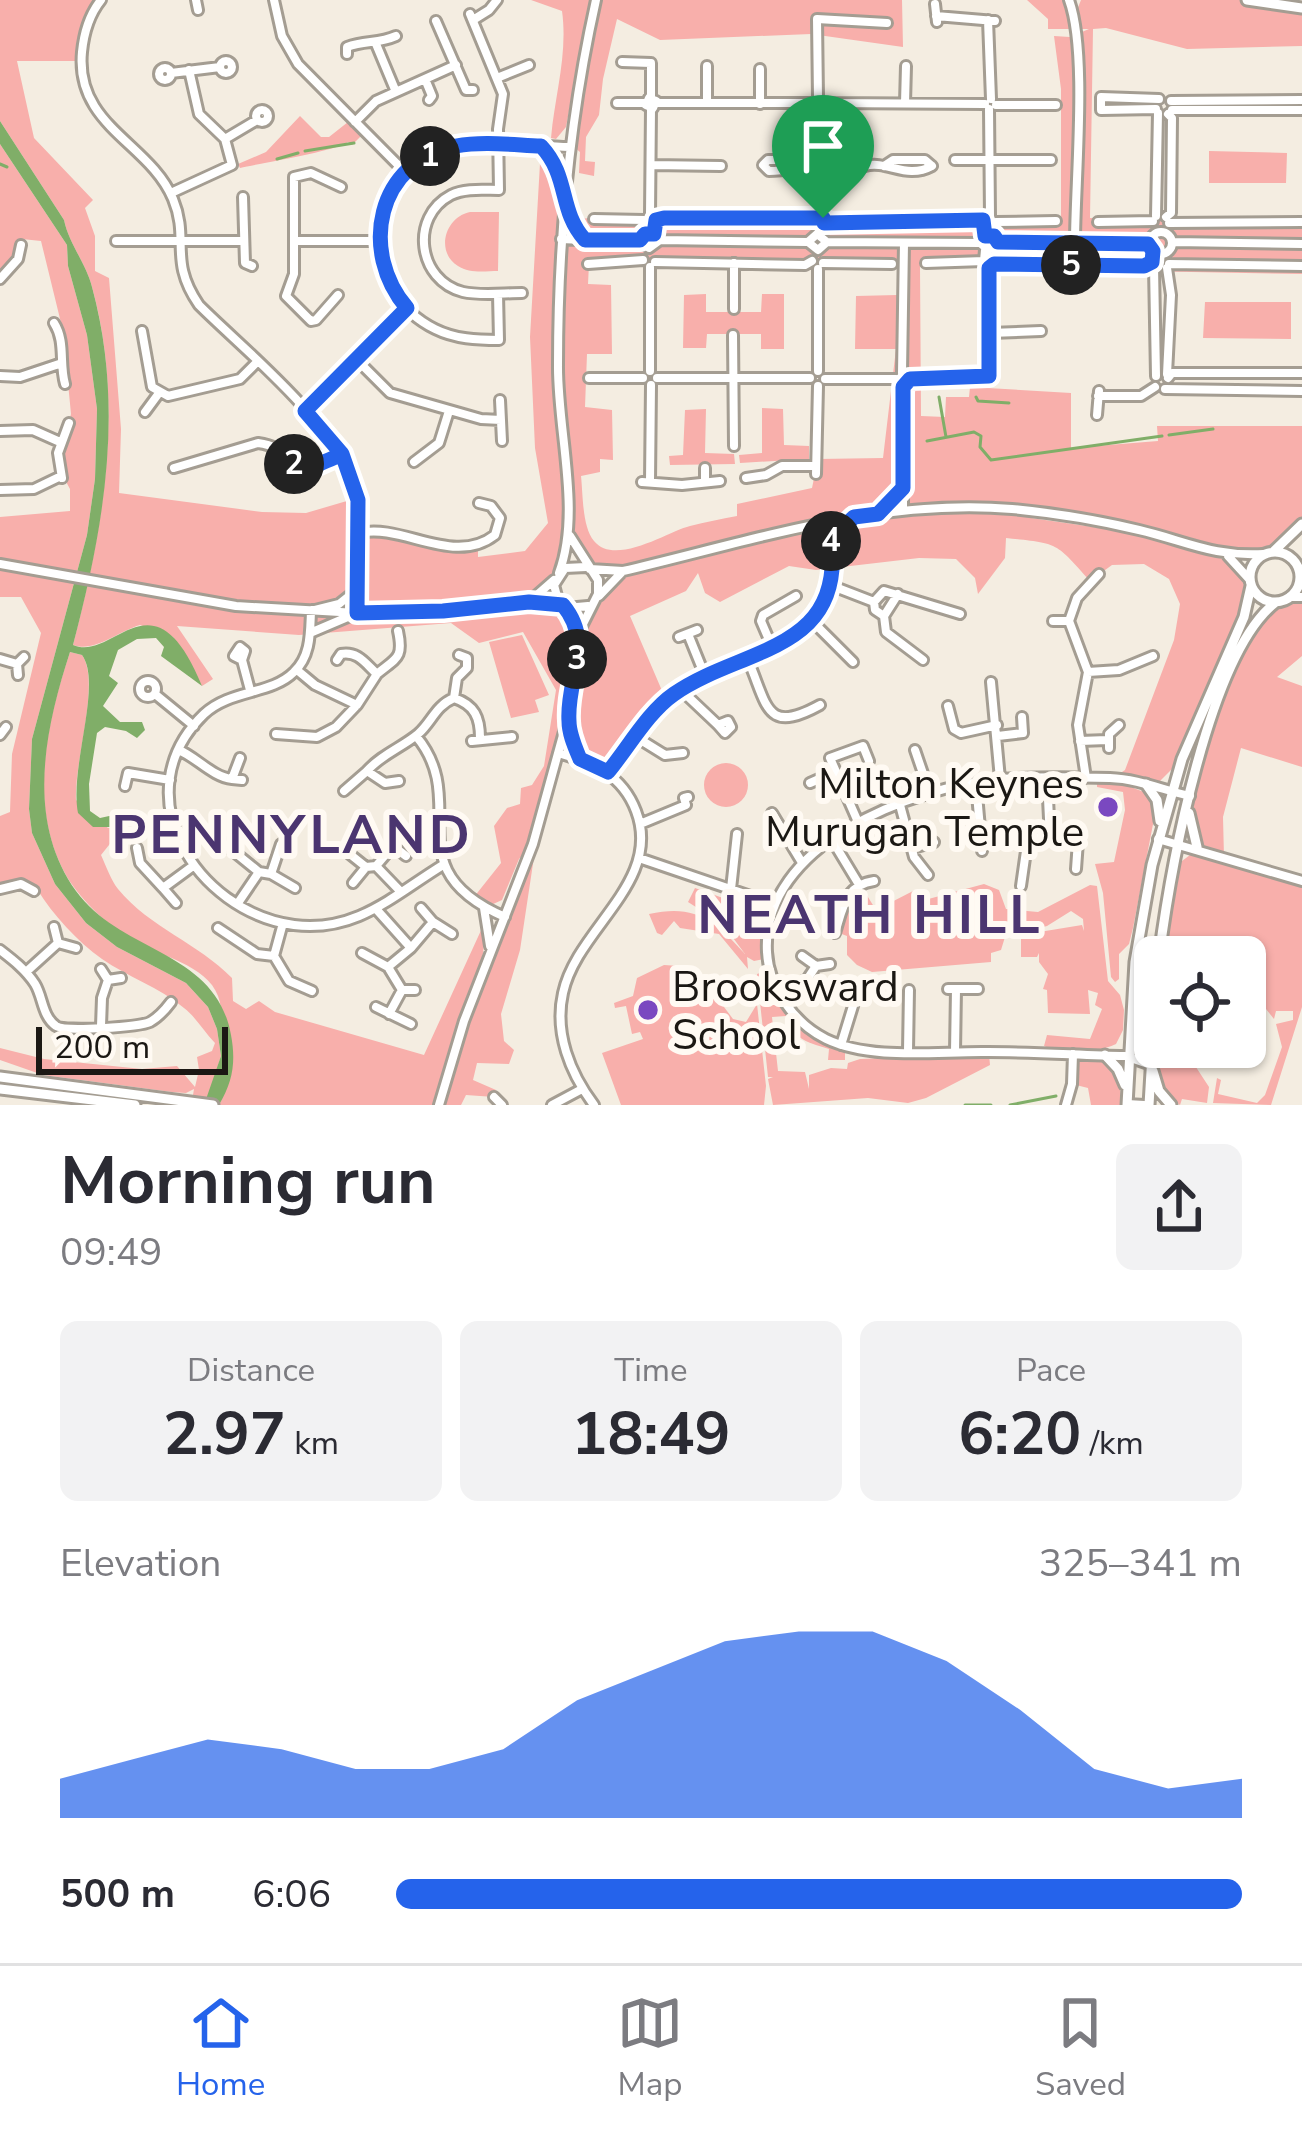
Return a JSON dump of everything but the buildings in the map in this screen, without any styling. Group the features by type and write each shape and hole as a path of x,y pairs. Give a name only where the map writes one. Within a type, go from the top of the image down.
{"main road":[{"path":"1247,0 1302,8"},
{"path":"1127,1105 1135,962 1171,792 1198,717 1249,620 1252,565 1299,528"},
{"path":"1249,620 1276,602 1296,597 1302,552"},
{"path":"1269,553 1288,556 1300,572"},
{"path":"1250,583 1261,598 1276,602"},
{"path":"1162,936 1189,799 1239,639"},
{"path":"1146,784 1157,800 1161,826"},
{"path":"1189,799 1190,830 1197,848"},
{"path":"1105,1055 1127,1090"},
{"path":"1146,1105 1151,1068"},
{"path":"1152,1068 1171,1105"},
{"path":"0,1077 213,1105"},
{"path":"0,1089 134,1105"}],"street":[{"path":"101,0 83,37 86,87 100,116 171,193 179,217 179,267 186,286 342,454 358,500 357,613"},
{"path":"274,0 288,50 406,173"},
{"path":"496,0 472,17 503,106 499,190 450,196 430,215 423,242 430,269 448,286 462,292 521,293"},
{"path":"579,636 554,593 570,536 558,374 561,239 569,147 596,0"},
{"path":"1069,0 1075,16 1075,242"},
{"path":"1075,16 1081,0"},
{"path":"589,378 989,376 992,20 936,20 935,4"},
{"path":"746,478 782,466 816,470 817,242 823,166 817,19 887,22"},
{"path":"436,20 466,89 473,90"},
{"path":"376,44 396,36"},
{"path":"345,46 376,44 396,92"},
{"path":"622,62 651,63 646,482 720,481"},
{"path":"356,122 376,100 456,65"},
{"path":"497,78 529,65"},
{"path":"707,66 707,104"},
{"path":"905,104 906,66"},
{"path":"171,73 220,67"},
{"path":"760,69 760,104"},
{"path":"171,193 232,165 224,139 199,114 189,70"},
{"path":"425,79 432,96 429,100"},
{"path":"1302,100 1164,108 1101,110 1101,97 1164,108 1302,110"},
{"path":"616,103 1056,105"},
{"path":"926,263 1144,266 1161,219 1164,108"},
{"path":"1161,219 1171,213 1172,118 1164,108"},
{"path":"224,139 257,120"},
{"path":"498,294 499,340 454,337 407,308 386,280 378,241 381,216 392,191 406,173 434,153 456,146 569,147"},
{"path":"541,146 556,162 572,226 585,240"},
{"path":"803,166 855,170 883,166 892,171 924,171 932,166 925,160 893,160 883,166"},
{"path":"955,160 1051,160"},
{"path":"651,165 721,166"},
{"path":"338,295 332,306 311,321 286,296 294,274 294,177 311,173 341,187"},
{"path":"242,197 245,263 252,266"},
{"path":"594,219 1056,221"},
{"path":"1161,219 1170,242 1171,295 1162,381"},
{"path":"1098,222 1302,222"},
{"path":"561,239 1075,242 1152,252 1168,266 1302,266"},
{"path":"116,241 244,241"},
{"path":"294,242 378,241"},
{"path":"903,510 904,242"},
{"path":"1152,252 1170,242 1302,244"},
{"path":"1152,252 1170,242"},
{"path":"0,279 14,266 21,244"},
{"path":"1152,252 1162,381"},
{"path":"734,263 734,309"},
{"path":"588,264 892,264"},
{"path":"305,411 407,308"},
{"path":"54,323 65,384"},
{"path":"142,331 148,376 159,393"},
{"path":"990,333 1040,331"},
{"path":"734,335 734,446"},
{"path":"356,359 390,393 501,420"},
{"path":"159,393 180,395 240,379 257,362"},
{"path":"0,376 20,377 59,364"},
{"path":"1097,415 1099,393 1141,396 1172,374 1302,374"},
{"path":"1162,381 1302,391"},
{"path":"145,412 159,393"},
{"path":"500,400 502,441"},
{"path":"415,462 440,443 449,411"},
{"path":"0,490 34,489 62,478 61,442 69,423"},
{"path":"0,431 33,430 61,442"},
{"path":"174,468 257,443 272,445 296,465 315,466 342,454"},
{"path":"705,468 705,481"},
{"path":"878,514 903,488"},
{"path":"479,503 490,506 500,518"},
{"path":"529,602 572,565 623,571 826,521 903,510 1018,510 1137,530 1225,555 1269,553"},
{"path":"360,533 385,531 405,539 460,547 487,541 500,518 510,512"},
{"path":"831,539 854,517"},
{"path":"608,772 680,689 773,650 811,620 830,585 831,539 826,521"},
{"path":"440,1102 489,954 533,844 568,717 579,636 599,587 570,536"},
{"path":"1225,555 1250,583"},
{"path":"0,564 236,606 357,613 529,602 579,610 593,603 623,571"},
{"path":"1086,778 1079,710 1088,672 1069,621 1076,598 1099,574"},
{"path":"830,585 874,602"},
{"path":"310,611 339,604 359,588"},
{"path":"884,616 875,610 874,602 884,591 960,614"},
{"path":"898,593 884,616 886,632 923,660"},
{"path":"773,650 763,615 796,596"},
{"path":"310,611 308,648 297,670 272,685 223,701 194,726 178,749 170,780 171,821 193,866 259,916 328,926 376,910 443,866"},
{"path":"310,633 357,613"},
{"path":"811,620 851,660 838,669"},
{"path":"1053,621 1069,621"},
{"path":"276,734 308,739 335,727 377,674 399,660 403,652 398,631"},
{"path":"688,634 705,676"},
{"path":"337,660 341,654 358,656 377,674"},
{"path":"344,791 381,756 416,736 437,709 454,698 458,678 467,668 467,658 459,656"},
{"path":"1088,672 1119,670 1153,656"},
{"path":"0,659 20,666"},
{"path":"242,660 250,690"},
{"path":"748,660 778,719 788,720 820,705"},
{"path":"297,670 315,685 357,705"},
{"path":"991,682 1000,779"},
{"path":"680,689 718,725"},
{"path":"154,694 194,726"},
{"path":"454,698 475,711 480,720 476,740 512,737"},
{"path":"948,706 954,729 961,733 1022,734 1022,717"},
{"path":"568,717 580,759"},
{"path":"1080,741 1108,744 1119,725"},
{"path":"416,736 430,753 440,784 437,838 443,866 455,884 484,908 505,917"},
{"path":"636,737 665,754 683,754"},
{"path":"306,750 308,739"},
{"path":"858,822 830,758 863,746 869,761"},
{"path":"178,749 201,760 217,776 237,779 235,764 240,758"},
{"path":"915,750 930,794"},
{"path":"558,753 608,772 628,794 640,824 639,859 625,890 577,953 563,994 567,1056 594,1105"},
{"path":"125,786 127,767 170,780"},
{"path":"367,771 386,783 399,781"},
{"path":"810,784 836,772"},
{"path":"1047,778 1050,838"},
{"path":"1132,1056 841,1045 806,1027 781,996 766,949 774,904 801,862 858,822 930,794 1000,779 1086,778 1146,784 1189,799"},
{"path":"976,783 982,851"},
{"path":"640,824 686,805 683,798 688,796"},
{"path":"900,805 928,875"},
{"path":"772,813 801,862"},
{"path":"730,889 737,833"},
{"path":"1022,886 1027,834 1082,841 1076,868"},
{"path":"1158,839 1302,881"},
{"path":"832,841 858,883"},
{"path":"222,842 259,872 295,888"},
{"path":"914,848 934,842"},
{"path":"353,883 389,843 406,856"},
{"path":"271,874 280,844"},
{"path":"137,848 140,863 176,903"},
{"path":"346,851 401,892"},
{"path":"639,859 774,904"},
{"path":"163,888 193,866"},
{"path":"238,903 259,872"},
{"path":"835,933 849,892 858,883 874,881"},
{"path":"0,889 21,884 34,891"},
{"path":"421,908 452,934"},
{"path":"484,908 491,933 489,954"},
{"path":"376,910 411,948"},
{"path":"388,967 433,922"},
{"path":"283,923 274,956 290,981 312,991"},
{"path":"55,927 58,943"},
{"path":"218,928 257,954 274,956"},
{"path":"58,943 76,948"},
{"path":"26,972 58,943"},
{"path":"0,950 35,983 46,1014 59,1028 136,1027 162,1014 171,1002"},
{"path":"362,953 388,967 402,990"},
{"path":"802,956 816,966 830,964"},
{"path":"781,996 808,978 816,966"},
{"path":"100,969 108,980"},
{"path":"108,980 121,978"},
{"path":"100,1026 108,980"},
{"path":"955,1052 952,989 978,989"},
{"path":"402,990 415,990"},
{"path":"389,1014 402,990"},
{"path":"908,1051 909,990"},
{"path":"841,1045 857,992"},
{"path":"376,1006 412,1024"},
{"path":"1066,1105 1072,1054"},
{"path":"552,1105 582,1089"},
{"path":"494,1097 502,1105"},
{"path":"1127,1105 1146,1105"}],"shaded area":[{"path":"0,0 98,3 81,61 17,61 34,138 93,200 85,208 95,236 95,271 109,278 121,429 119,493 262,512 306,513 357,498 360,533 385,531 405,541 430,545 478,544 478,557 525,551 548,523 535,448 530,337 541,146 560,178 561,238 583,240 578,219 656,213 1061,216 1061,89 1054,36 1070,37 1089,29 1048,29 1048,19 1027,0 1069,0 1075,15 1081,0 1245,0 1302,8 1302,46 1187,49 1106,28 1093,29 1090,218 1302,218 1302,274 920,267 921,416 945,417 946,397 969,397 970,387 1071,393 1071,448 1158,441 1157,426 1302,426 1302,524 1274,551 1229,556 1250,580 1248,607 1182,759 1159,782 1132,776 1113,778 1125,770 1174,640 1180,604 1169,579 1144,564 1112,565 1090,581 1055,547 1006,538 1005,558 978,594 975,578 956,559 919,558 816,570 789,566 720,602 705,593 698,573 686,591 630,616 666,700 608,772 583,754 567,718 559,732 533,844 519,859 502,900 491,905 474,897 501,863 494,826 507,808 520,804 521,788 532,785 544,766 556,690 523,632 479,643 451,623 299,635 177,626 213,679 202,686 173,637 140,625 98,644 73,645 106,467 107,377 102,332 89,278 64,220 0,121","holes":["589,264 897,265 897,295 856,296 855,349 896,349 883,458 818,459 812,488 737,504 737,516 690,526 642,545 603,548 587,527 581,476 600,472 600,459 613,460 612,410 585,407 587,354 612,354 611,285 588,284","1019,506 1071,512 1123,523 1224,550 1223,559 1121,531 1031,518","571,538 590,569 622,571 591,605 578,630 566,608 531,601 559,573"]},
{"path":"531,0 590,0 566,127 556,139 551,138 562,58 562,11"},
{"path":"599,0 902,0 903,47 811,34 660,40 617,19 599,115 586,137 585,161 595,162 594,176 579,173 580,152 574,147"},
{"path":"300,116 321,137 329,137 348,122 362,135 352,145 348,142 240,168 238,164 266,152"},
{"path":"0,121 64,220 89,278 102,332 109,422 106,467 94,556 73,645 88,647 150,625 167,632 184,651 202,686 161,656 164,647 156,638 137,639 118,650 109,676 118,683 103,706 120,722 142,722 145,730 137,738 105,727 97,733 90,811 100,818 123,813 128,822 93,827 78,813 76,794 88,706 87,668 82,655 70,652 47,743 44,774 50,835 60,864 95,912 187,969 222,1007 233,1063 219,1105 204,1105 221,1056 208,1007 186,983 117,947 86,923 55,884 32,833 32,739 87,535 97,409 67,245 0,144"},
{"path":"0,144 67,245 97,409 87,535 32,739 32,833 55,884 86,923 117,947 186,983 208,1007 221,1056 206,1104 192,1101 194,1089 172,1092 43,1075 0,1060 0,1048 44,1059 142,1069 177,1066 195,1087 197,1057 212,1051 215,1043 174,1001 84,944 37,889 0,889 0,816 10,812 12,754 41,633 21,597 0,597 0,569 49,574 0,564 0,517 70,511 70,489 58,467 71,414 63,331 41,241 22,239 18,259 0,279"},
{"path":"1209,151 1287,153 1286,183 1209,183"},
{"path":"470,212 499,212 498,271 463,269 447,252 449,228"},
{"path":"706,294 706,312 761,312 762,294 784,294 784,349 761,349 761,334 707,334 706,348 683,348 684,295"},
{"path":"1205,302 1291,302 1291,339 1203,338"},
{"path":"762,408 783,409 784,445 809,446 809,459 740,463 739,455 762,453"},
{"path":"706,409 705,453 734,454 735,464 670,465 669,456 683,455 685,410"},
{"path":"1290,597 1302,597 1302,656 1277,677 1302,686 1302,767 1241,748 1223,817 1224,857 1302,881 1302,1007 1271,1105 1213,1103 1217,1078 1221,1080 1218,1094 1257,1103 1265,1095 1282,1047 1276,1024 1293,1020 1293,1011 1276,1011 1274,1019 1266,1009 1266,936 1163,936 1178,864 1194,852 1210,852 1198,838 1193,821 1209,731 1236,663 1271,611"},
{"path":"522,635 549,695 535,700 539,712 511,718 489,642"},
{"path":"70,652 82,655 89,684 76,800 108,828 125,825 101,855 111,877 131,903 232,978 233,1001 246,1009 259,1001 275,1012 424,1055 483,926 481,917 484,927 484,948 470,1002 531,849 534,857 520,950 501,1014 504,1041 514,1050 509,1064 477,1063 473,1080 496,1090 494,1097 466,1095 461,1105 445,1105 461,1031 434,1105 219,1105 226,1075 221,1007 212,985 193,969 134,941 106,921 73,887 55,850 47,823 44,766"},
{"path":"726,763 741,770 748,785 741,800 726,807 711,800 704,785 711,770"},
{"path":"1097,781 1120,783 1152,795 1154,819 1133,928 1129,944 1119,954 1115,982 1095,864 1114,862 1125,810 1123,792 1097,787"},
{"path":"984,884 999,890 1006,909 1038,912 1090,885 1097,886 1108,981 1120,995 1124,1010 1123,1030 1116,1044 1080,1052 1044,1046 1047,1035 1090,1039 1102,1009 1095,1005 1098,993 1088,990 1090,1014 1048,1013 1047,990 1043,989 1048,974 1039,953 1021,957 1021,935 1082,925 1084,931 1083,919 1071,911 1047,926 1005,937 1001,950 991,953 991,962 872,972 847,955 847,936 839,933 855,890 863,889 876,910 915,890 921,901"},
{"path":"695,888 765,913 764,959 747,957 748,969 719,934 680,928 674,921 662,935 657,933 649,914 692,913 724,932 745,954 726,922 688,902"},
{"name":"Brooksward School","path":"664,965 694,967 733,1019 746,1022 757,1004 764,1105 621,1105 602,1053 643,1039 640,1032 632,1034 626,1006 615,1008 614,1003 633,996 637,978"},
{"path":"763,972 796,1020 845,1049 845,1060 828,1060 829,1049 797,1035 786,1016 772,1017 778,1071 805,1072 809,1089 809,1075 847,1069 848,1063 860,1059 989,1054 990,1065 908,1103 868,1098 773,1105 757,974"},
{"path":"1073,1054 1111,1066 1122,1105 1091,1105 1088,1088 1072,1084"},
{"path":"1159,1068 1197,1068 1209,1087 1207,1103 1182,1099 1180,1105 1161,1090"}],"waterway":[{"path":"305,151 354,143"},
{"path":"277,159 298,153"},
{"path":"0,164 7,167"},
{"path":"939,397 946,437"},
{"path":"976,397 1009,403"},
{"path":"1169,435 1213,429"},
{"path":"927,441 974,432 981,436 980,447 991,460 1162,436"},
{"path":"1010,1105 1056,1096"},
{"path":"965,1105 991,1105"}],"place":[{"name":"Milton Keynes Murugan Temple","path":"1108,807"},
{"name":"Brooksward School","path":"648,1010"}],"district":[{"name":"PENNYLAND","path":"292,834"},
{"name":"NEATH HILL","path":"870,914"}],"route":[{"path":"823,218 664,218 656,220 654,234 640,240 585,240 572,226 556,162 541,146 456,146 434,153 406,173 381,216 378,241 386,280 407,308 305,411 342,454 315,466 296,465 288,474 279,465 285,457 296,465 315,466 342,454 358,500 357,613 529,602 563,605 579,632 568,717 571,736 580,759 608,772 670,696 705,676 773,650 811,620 830,585 831,539 854,517 878,514 903,488 903,387 910,379 989,376 989,268 994,264 1144,266 1152,262 1148,244 998,242 994,236 985,236 983,220 824,223 823,218"}]}
